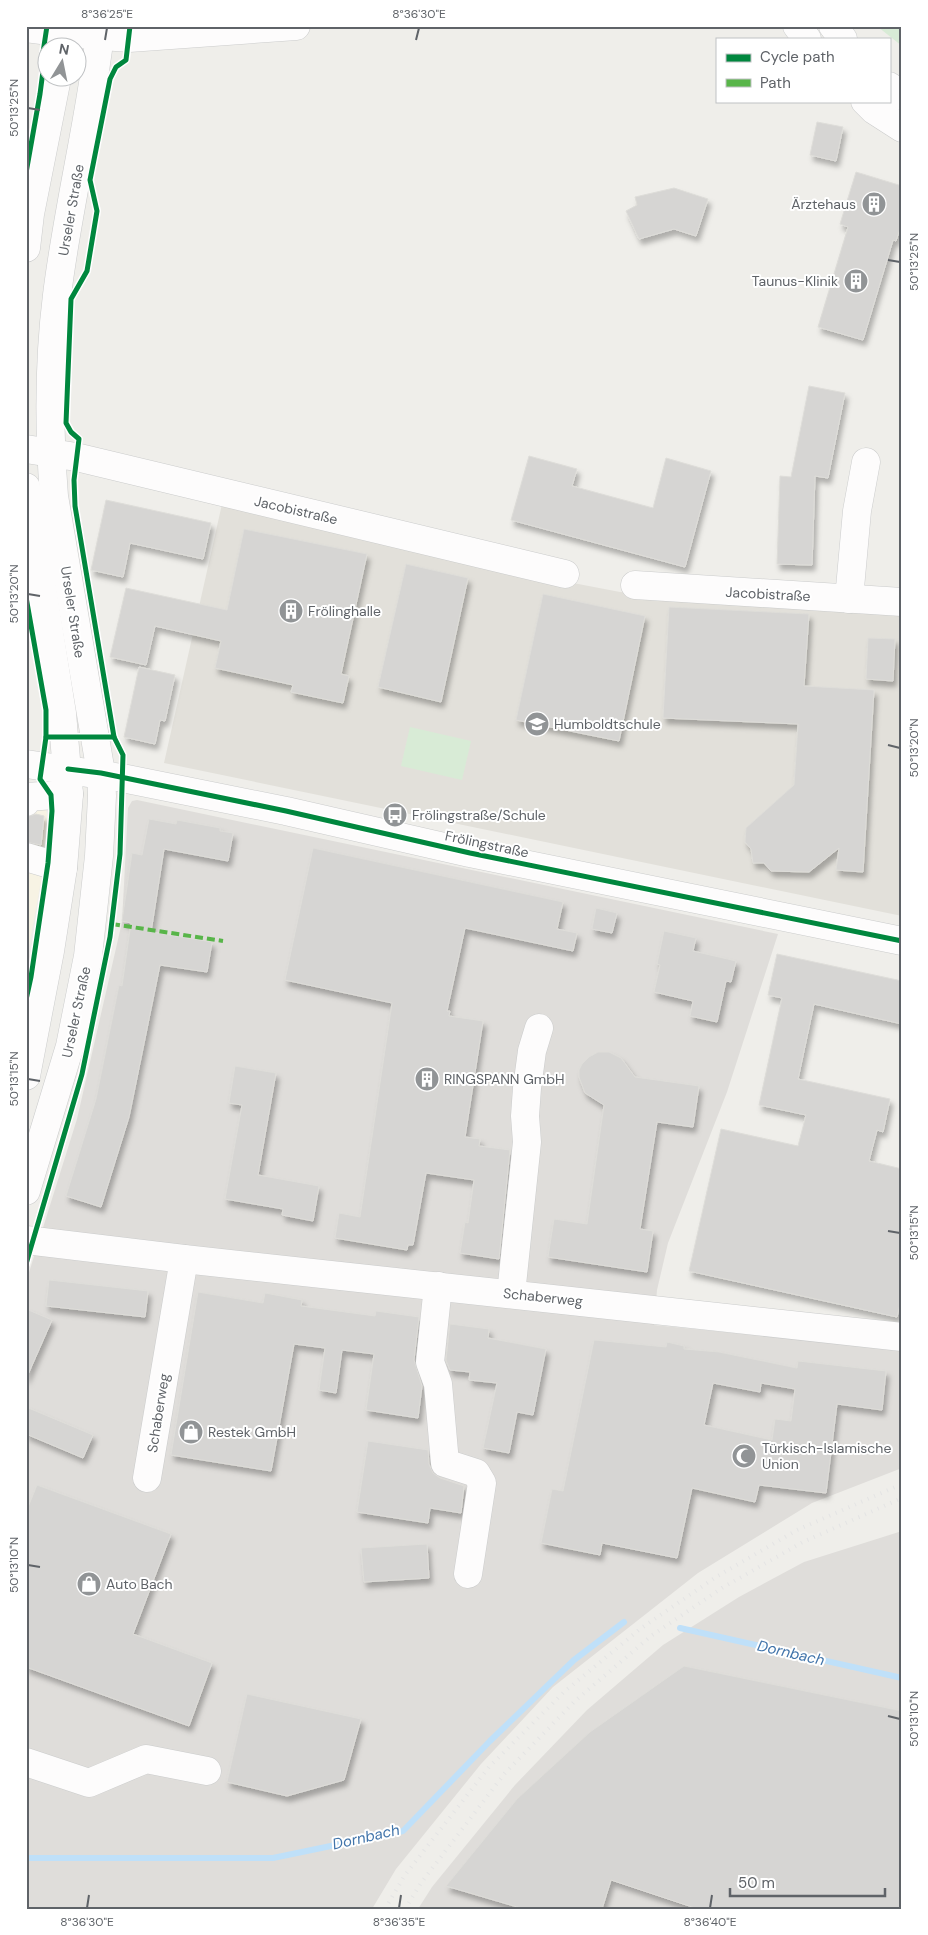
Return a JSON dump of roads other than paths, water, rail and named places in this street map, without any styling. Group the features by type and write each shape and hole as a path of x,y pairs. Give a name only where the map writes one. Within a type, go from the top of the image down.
{"street":[{"path":"26,28 64,36 100,31 128,38 296,26"},
{"path":"797,26 806,38"},
{"path":"833,26 842,38"},
{"name":"Urseler Straße","path":"26,1192 70,1046 88,956 99,856 102,796 101,773 54,496 38,450 52,376 57,296 100,31"},
{"path":"890,87 902,96"},
{"path":"26,248 30,214 54,88"},
{"path":"867,102 874,110 902,128"},
{"name":"Jacobistraße","path":"38,450 565,574"},
{"path":"849,599 856,511 866,462"},
{"name":"Urseler Straße","path":"26,487 62,713 68,782 63,868 50,951 26,1076"},
{"name":"Jacobistraße","path":"635,585 902,602"},
{"path":"26,764 68,782"},
{"name":"Frölingstraße","path":"68,782 101,773 286,811 499,859 902,941"},
{"path":"26,802 27,797 68,782"},
{"path":"26,857 63,868"},
{"path":"512,1294 527,1142 525,1116 527,1088 532,1051 539,1028"},
{"name":"Schaberweg","path":"26,1240 902,1337"},
{"name":"Schaberweg","path":"147,1478 184,1259"},
{"path":"438,1286 430,1362 438,1384 445,1462 476,1473 482,1483 468,1574"},
{"path":"26,1762 89,1783 146,1759 207,1771"}],"waterway":[{"name":"Dornbach","path":"26,1858 273,1858 403,1831 490,1741 574,1660 624,1622"},
{"name":"Dornbach","path":"680,1628 902,1678"}],"railway":[{"path":"385,1909 405,1875 489,1767 564,1692 640,1629 716,1577 797,1530 902,1484"},
{"path":"405,1909 421,1883 505,1773 575,1701 651,1636 722,1588 803,1542 902,1498"}],"place":[{"name":"Ärztehaus","path":"874,204"},
{"name":"Taunus-Klinik","path":"856,281"},
{"name":"Frölinghalle","path":"291,611"},
{"name":"Humboldtschule","path":"537,724"},
{"name":"Frölingstraße/Schule","path":"395,815"},
{"name":"RINGSPANN GmbH","path":"427,1079"},
{"name":"Restek GmbH","path":"191,1432"},
{"name":"Türkisch-Islamische Union","path":"744,1456"},
{"name":"Auto Bach","path":"89,1584"}]}
